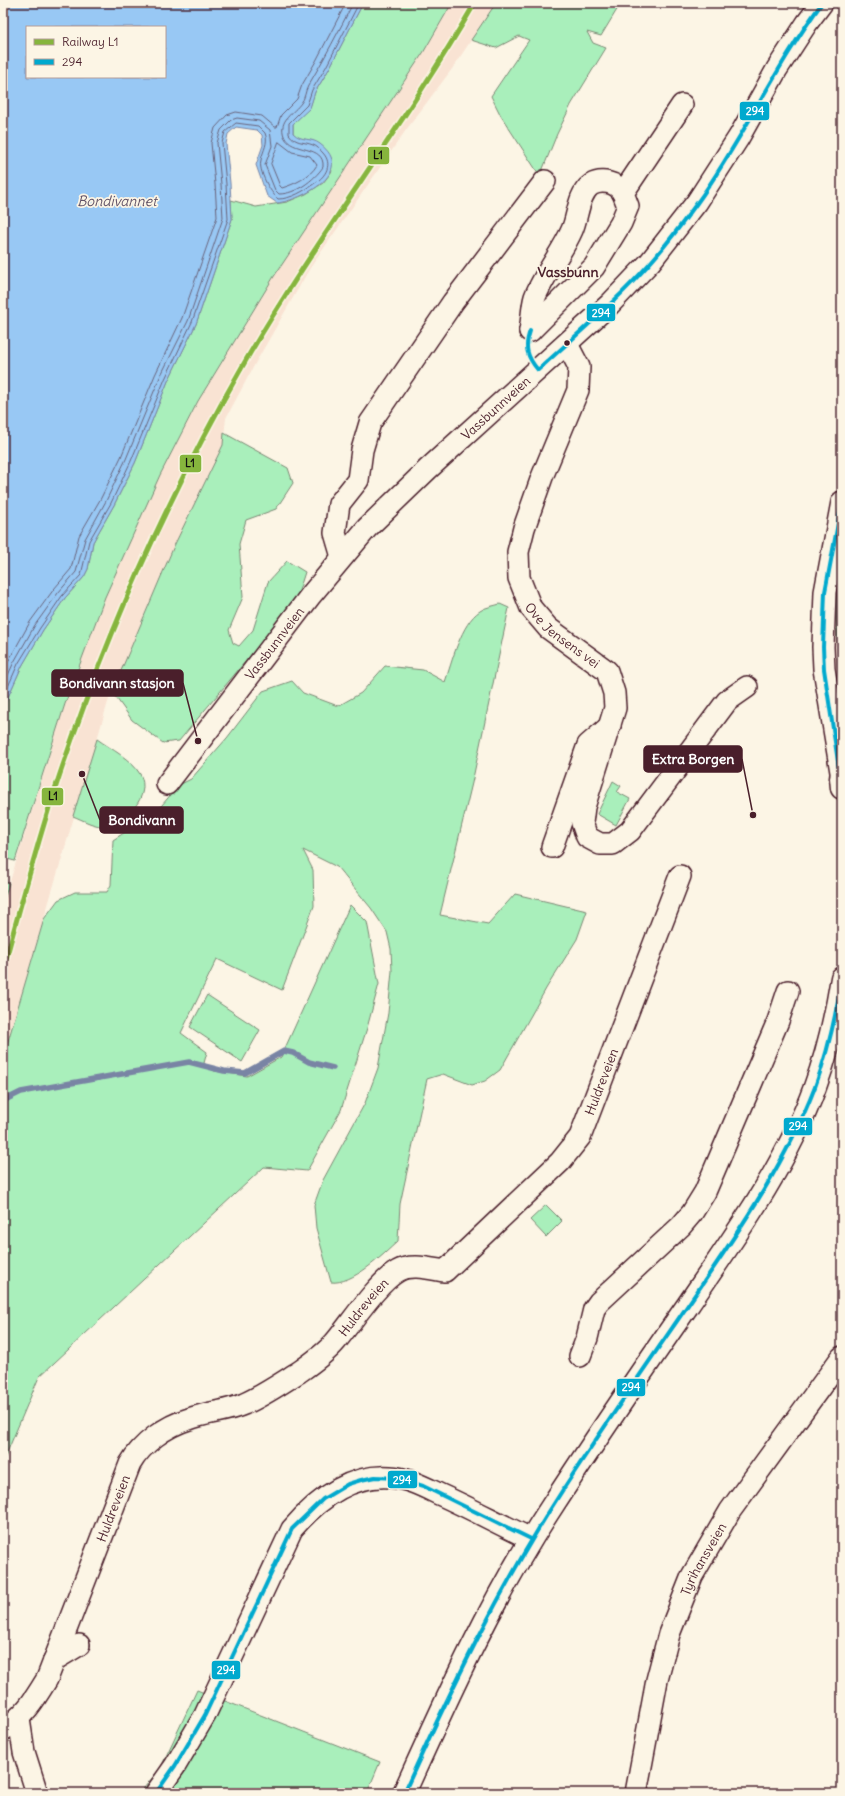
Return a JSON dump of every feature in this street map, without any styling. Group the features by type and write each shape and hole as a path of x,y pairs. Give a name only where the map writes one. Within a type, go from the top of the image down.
{"street":[{"name":"Vassbunnveien","path":"167,784 366,528 428,469 610,304 650,262 697,202 739,137 777,69 807,22 822,3"},
{"path":"623,192 682,105"},
{"path":"342,557 335,533 339,504 358,480 362,450 370,423 453,302 545,181"},
{"path":"602,182 613,184 621,188 623,192 628,206 621,223 594,267 530,331 535,298 573,230 581,200 590,186 602,182"},
{"name":"Ove Jensens vei","path":"567,344 579,367 578,390 542,477 524,528 518,552 519,578 531,608 548,628 607,671 614,693 615,708 584,808 582,823 587,837 600,844 613,844 630,831 726,701 747,687"},
{"path":"842,502 825,592 823,646 824,669 842,781"},
{"path":"552,847 588,745 610,726"},
{"name":"Huldreveien","path":"37,1793 24,1752 11,1725 35,1700 46,1679 130,1464 136,1454 166,1430 189,1419 224,1412 246,1404 299,1372 334,1343 386,1280 398,1270 415,1267 445,1271 560,1162 580,1136 680,876"},
{"path":"404,1793 461,1670 531,1539 778,1167 798,1128 816,1086 836,1012 842,978"},
{"path":"580,1356 587,1338 594,1309 599,1302 678,1230 692,1213 705,1192 778,1021 788,991"},
{"name":"Tyrihansveien","path":"636,1793 665,1649 669,1634 692,1576 730,1511 842,1357"},
{"path":"156,1793 175,1766 205,1715 292,1529 305,1514 322,1499 354,1481 378,1477 392,1477 422,1486 531,1539"},
{"path":"54,1660 79,1644"}],"shaded area":[{"path":"452,3 496,3 452,69 406,130 310,268 226,418 223,445 174,546 108,702 3,1057 3,904 65,704 105,597 160,475 198,401 273,278 423,53"},
{"path":"842,555 842,719 834,666 832,637 835,591"}],"green space":[{"path":"363,3 452,3 423,53 273,278 198,401 160,475 105,597 65,704 15,861 3,858 3,708 22,666 43,630 65,598 84,577 88,569 93,542 135,463 168,381 196,324 232,219 231,200 256,207 287,202 306,194 323,183 332,171 314,141 298,138 293,133 293,124 310,107 315,92 329,69"},
{"path":"496,3 621,3 601,36 587,32 593,43 606,48 571,105 557,134 540,176 501,116 491,96 529,40 519,36 496,48 471,40"},
{"path":"224,433 288,468 293,483 276,509 246,520 239,544 243,597 229,630 233,643 239,646 253,630 268,582 287,561 305,572 297,597 255,650 179,741 163,743 132,720 112,692 174,546 223,445"},
{"path":"842,579 842,669 838,667 836,601"},
{"path":"500,604 509,608 472,783 440,915 488,924 515,894 587,911 577,939 547,987 500,1070 485,1081 472,1085 443,1074 427,1079 400,1204 398,1241 367,1268 348,1279 339,1282 331,1282 316,1228 314,1205 323,1180 365,1103 378,1068 388,1013 392,971 391,949 387,932 371,908 337,867 303,850 313,870 314,906 282,990 217,959 181,1033 207,1052 204,1063 214,1071 247,1076 281,1057 350,905 367,922 379,984 367,1028 341,1110 307,1171 264,1167 39,1377 3,1462 3,1058 44,919 58,900 75,892 107,892 111,885 113,840 156,812 179,785 191,779 227,738 263,691 292,681 303,693 338,706 361,693 385,666 423,670 445,682 462,633 468,624 473,617 482,610"},
{"path":"97,739 131,764 140,774 143,782 143,791 135,807 121,820 105,826 93,824 73,816"},
{"path":"613,781 621,786 617,792 630,799 616,825 597,814"},
{"path":"3,881 9,883 3,904"},
{"path":"207,995 260,1030 242,1062 190,1027"},
{"path":"546,1205 562,1221 546,1237 530,1220"},
{"path":"197,1690 380,1762 367,1793 140,1793 161,1767"}],"water":[{"name":"Bondivannet","path":"3,3 363,3 329,69 315,92 310,108 293,124 293,133 296,136 317,142 330,154 332,165 329,174 322,183 288,201 277,203 267,196 256,165 263,145 262,135 257,130 236,127 228,134 226,144 232,219 196,324 168,381 135,463 93,542 88,569 84,577 65,598 43,630 22,666 3,708"}],"waterway":[{"path":"3,1101 21,1092 189,1062 224,1071 245,1073 284,1051 293,1053 309,1062 333,1068"}],"rail line":[{"name":"L1","path":"3,970 40,836 73,736 115,626 163,517 217,412 273,315 419,93 475,3"}],"transit line":[{"name":"294","path":"530,331 527,342 528,352 531,361 538,370 610,305 650,263 680,226 714,179 789,52 822,3"},
{"name":"294","path":"842,502 825,592 823,647 824,669 842,788"},
{"name":"294","path":"404,1793 477,1639 539,1527 596,1440 732,1241 778,1166 804,1114 820,1074 831,1033 842,978"},
{"name":"294","path":"156,1793 175,1766 205,1715 292,1529 323,1499 348,1484 361,1480 375,1477 397,1478 423,1486 531,1539"}],"place":[{"name":"Bondivann stasjon","path":"198,741"},
{"name":"Bondivann","path":"82,774"},
{"name":"Extra Borgen","path":"753,815"}],"district":[{"name":"Vassbunn","path":"568,272"}]}
